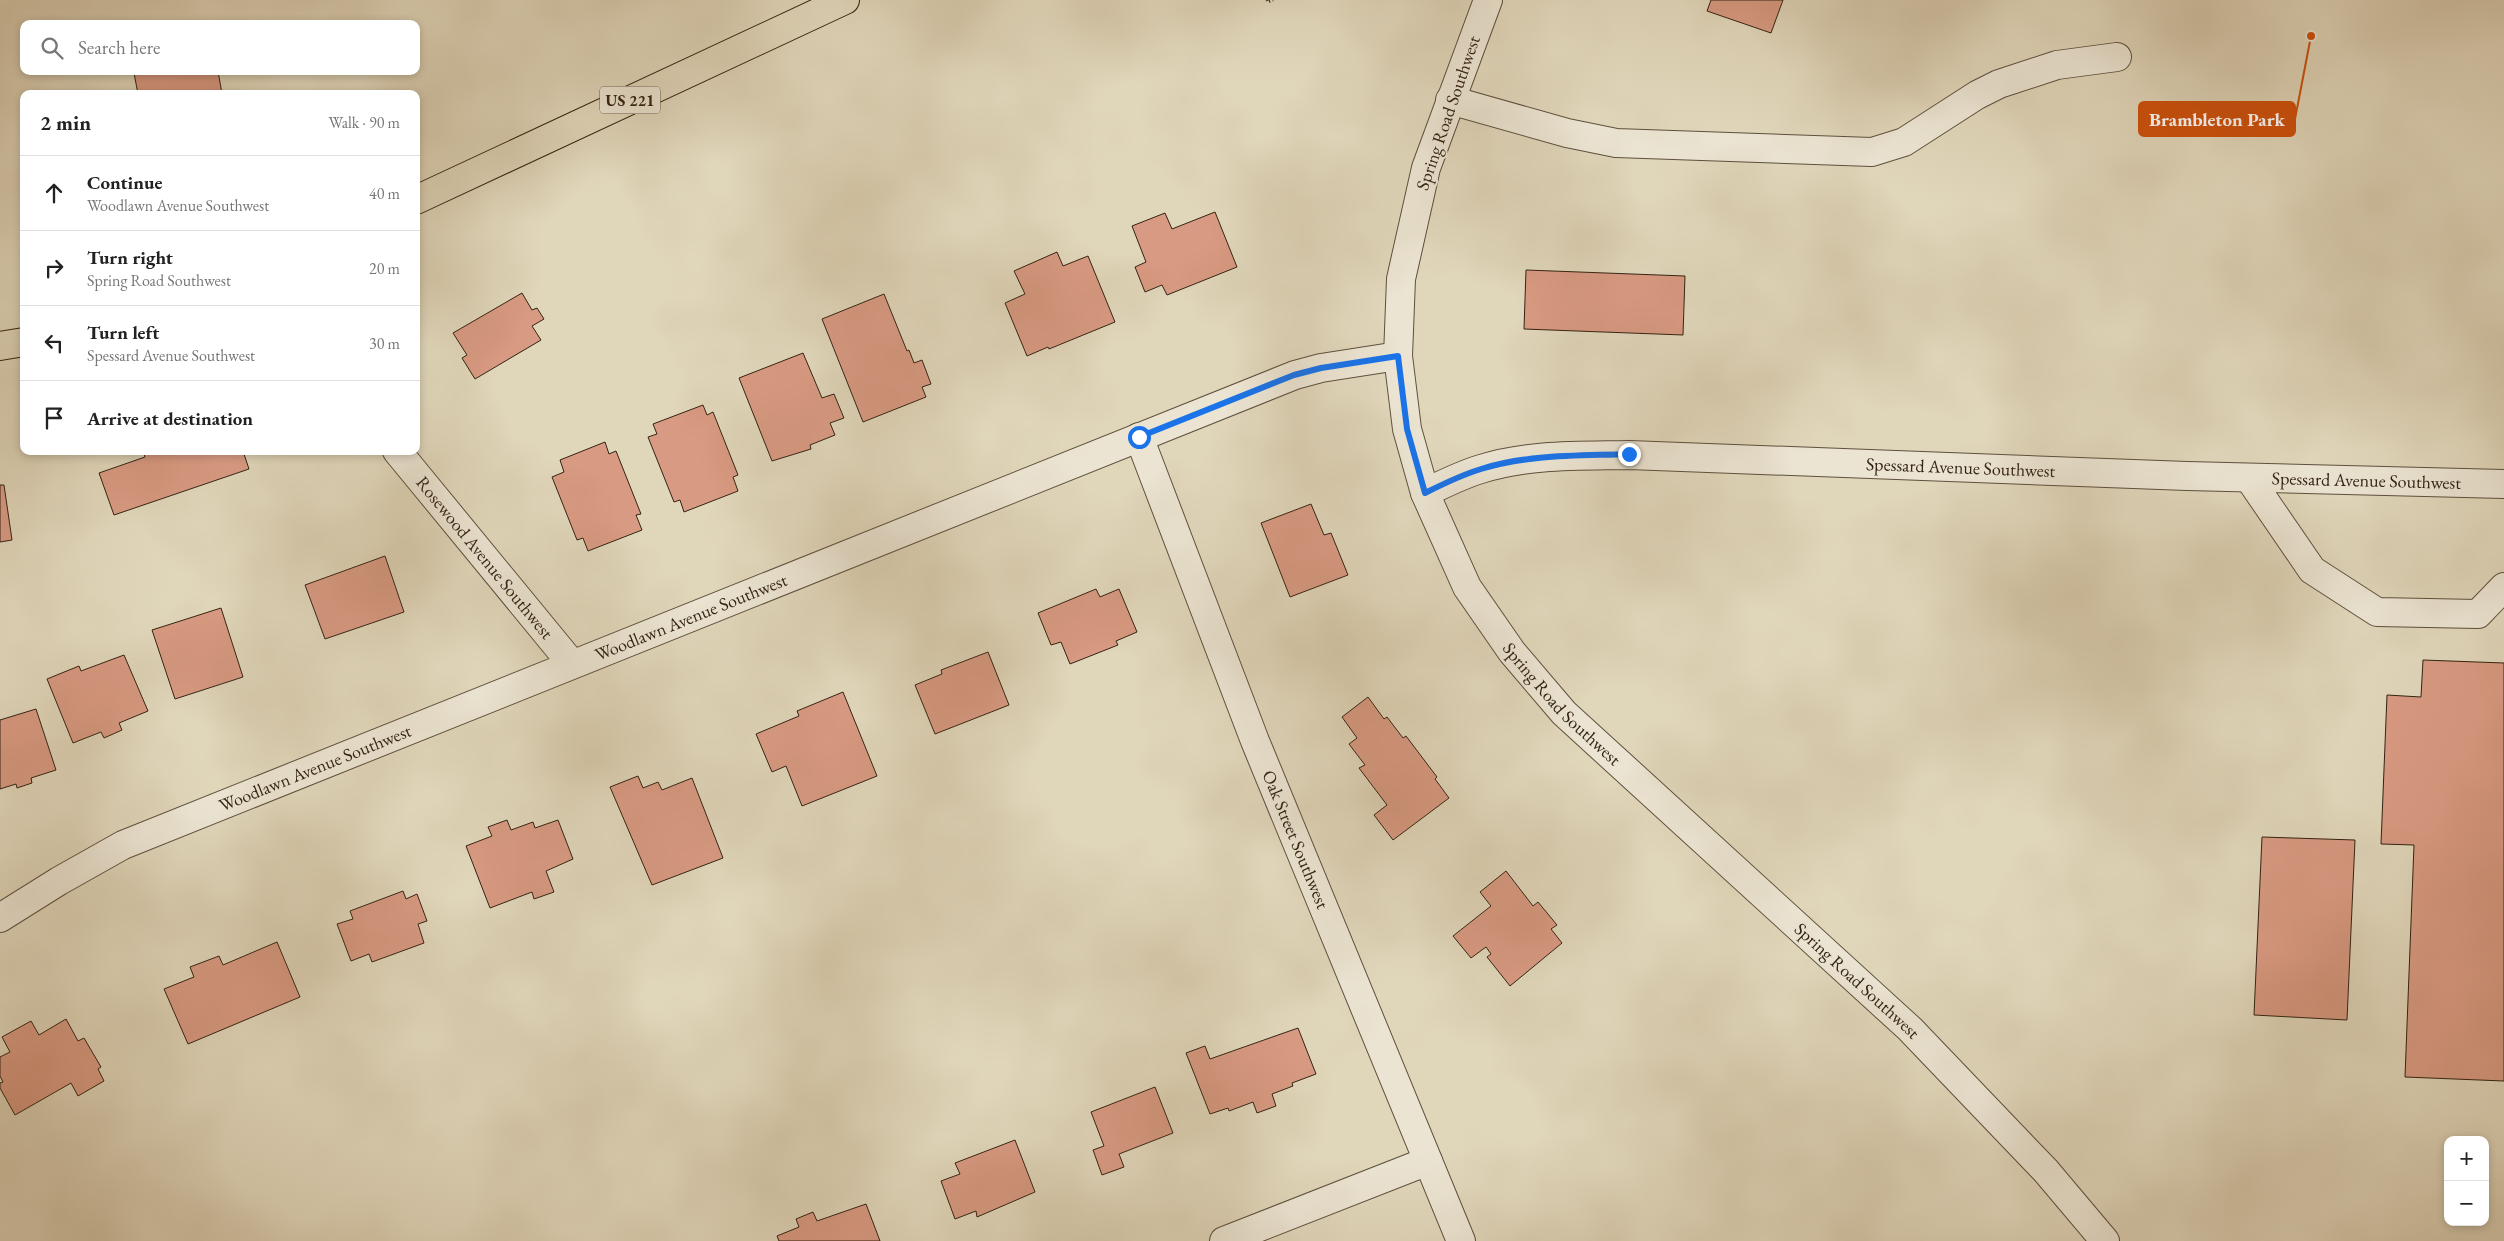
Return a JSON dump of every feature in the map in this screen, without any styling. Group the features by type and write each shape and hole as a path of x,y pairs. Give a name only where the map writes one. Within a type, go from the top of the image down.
{"main road":[{"name":"US 221","path":"420,198 844,0"},
{"path":"0,346 20,343"}],"street":[{"name":"Spring Road Southwest","path":"1488,0 1426,168 1401,279 1398,356 1407,429 1425,493 1467,587 1512,652 1564,713 1910,1029 2046,1171 2105,1241"},
{"path":"1450,100 1568,133 1616,143 1872,152 1904,142 1977,95 1999,84 2057,65 2118,57"},
{"name":"Woodlawn Avenue Southwest","path":"0,918 59,881 123,845 572,664 1294,375 1321,368 1398,356"},
{"name":"Oak Street Southwest","path":"1139,437 1255,741 1461,1241"},
{"name":"Spessard Avenue Southwest","path":"1425,493 1459,476 1483,468 1543,457 1629,454 2249,478 2504,484"},
{"name":"Rosewood Avenue Southwest","path":"400,455 572,664"},
{"path":"2249,478 2312,570 2377,612 2478,614 2504,587"},
{"path":"1224,1241 1428,1161"}],"path":[{"path":"1267,0 1268,2 1273,0"}],"building":[{"path":"1711,0 1783,0 1771,33 1707,11"},
{"path":"134,75 219,75 221,90 137,90"},
{"path":"1215,212 1237,267 1167,295 1162,285 1145,292 1135,267 1146,262 1132,226 1165,213 1172,229"},
{"path":"1057,252 1063,266 1088,256 1115,322 1027,356 1005,303 1025,294 1014,271"},
{"path":"1526,270 1685,276 1683,335 1524,329"},
{"path":"522,293 532,310 537,308 544,319 532,326 541,340 475,379 462,358 467,355 453,333"},
{"path":"884,294 907,351 909,350 914,363 922,360 931,384 922,387 926,397 863,422 822,319"},
{"path":"803,353 822,398 834,394 844,418 830,423 835,435 810,445 811,449 772,461 739,378"},
{"path":"703,405 707,415 713,412 738,475 733,477 738,491 684,512 680,500 674,502 648,437 657,434 653,424"},
{"path":"605,442 609,454 616,451 641,514 636,515 642,530 588,551 583,538 577,540 552,477 564,472 560,460"},
{"path":"144,455 244,455 249,469 114,515 99,473 145,457"},
{"path":"0,485 4,485 12,540 0,542"},
{"path":"1311,504 1324,535 1331,533 1348,575 1290,597 1261,523"},
{"path":"385,556 404,612 325,639 305,585"},
{"path":"1096,589 1100,597 1119,589 1137,632 1116,641 1118,645 1070,664 1061,642 1051,645 1038,613"},
{"path":"221,608 243,677 175,699 152,630"},
{"path":"988,652 1009,705 935,734 915,685 942,674 941,670"},
{"path":"124,655 148,711 119,723 122,730 104,738 101,732 73,743 47,679 79,666 81,671"},
{"path":"2423,660 2504,663 2504,1081 2405,1077 2414,845 2381,844 2387,695 2421,697"},
{"path":"843,692 877,776 802,806 786,766 772,772 756,734 799,716 797,711"},
{"path":"1368,697 1384,719 1387,717 1403,738 1406,736 1437,777 1435,779 1449,798 1393,840 1374,815 1387,805 1359,768 1365,765 1349,744 1357,738 1342,717"},
{"path":"36,709 56,770 31,778 32,783 17,788 16,784 0,789 0,720"},
{"path":"638,776 643,788 658,782 662,790 692,778 723,858 652,885 610,787"},
{"path":"507,820 511,830 533,822 535,828 558,820 573,859 546,871 554,892 534,899 532,892 490,908 466,846 492,836 488,827"},
{"path":"2262,837 2355,840 2347,1020 2254,1015"},
{"path":"1506,871 1533,906 1538,902 1557,925 1551,929 1562,943 1510,986 1487,957 1491,954 1486,947 1471,958 1453,936 1491,906 1480,892"},
{"path":"403,891 406,899 417,894 427,921 418,924 424,943 372,962 369,954 351,961 337,924 353,919 350,911"},
{"path":"277,942 300,997 188,1044 164,989 194,977 190,967 219,956 223,965"},
{"path":"66,1019 78,1041 84,1038 101,1067 98,1069 104,1081 78,1096 71,1083 15,1115 0,1088 0,1083 3,1082 0,1076 0,1057 10,1052 2,1037 31,1021 39,1035"},
{"path":"1298,1028 1316,1074 1292,1083 1293,1086 1272,1094 1276,1106 1257,1113 1253,1102 1229,1111 1228,1108 1210,1114 1186,1053 1205,1046 1210,1059"},
{"path":"1155,1087 1173,1133 1119,1154 1124,1167 1102,1175 1093,1150 1104,1146 1091,1112"},
{"path":"1015,1140 1035,1192 977,1217 976,1211 955,1219 941,1181 960,1174 955,1163"},
{"path":"866,1204 880,1241 779,1241 777,1236 799,1227 796,1219 813,1212 817,1221"}],"place":[{"name":"Brambleton Park","path":"2311,36"}],"route":[{"path":"1139,437 1294,375 1321,368 1398,356 1407,429 1425,493 1459,476 1483,468 1543,457 1629,454"}]}
